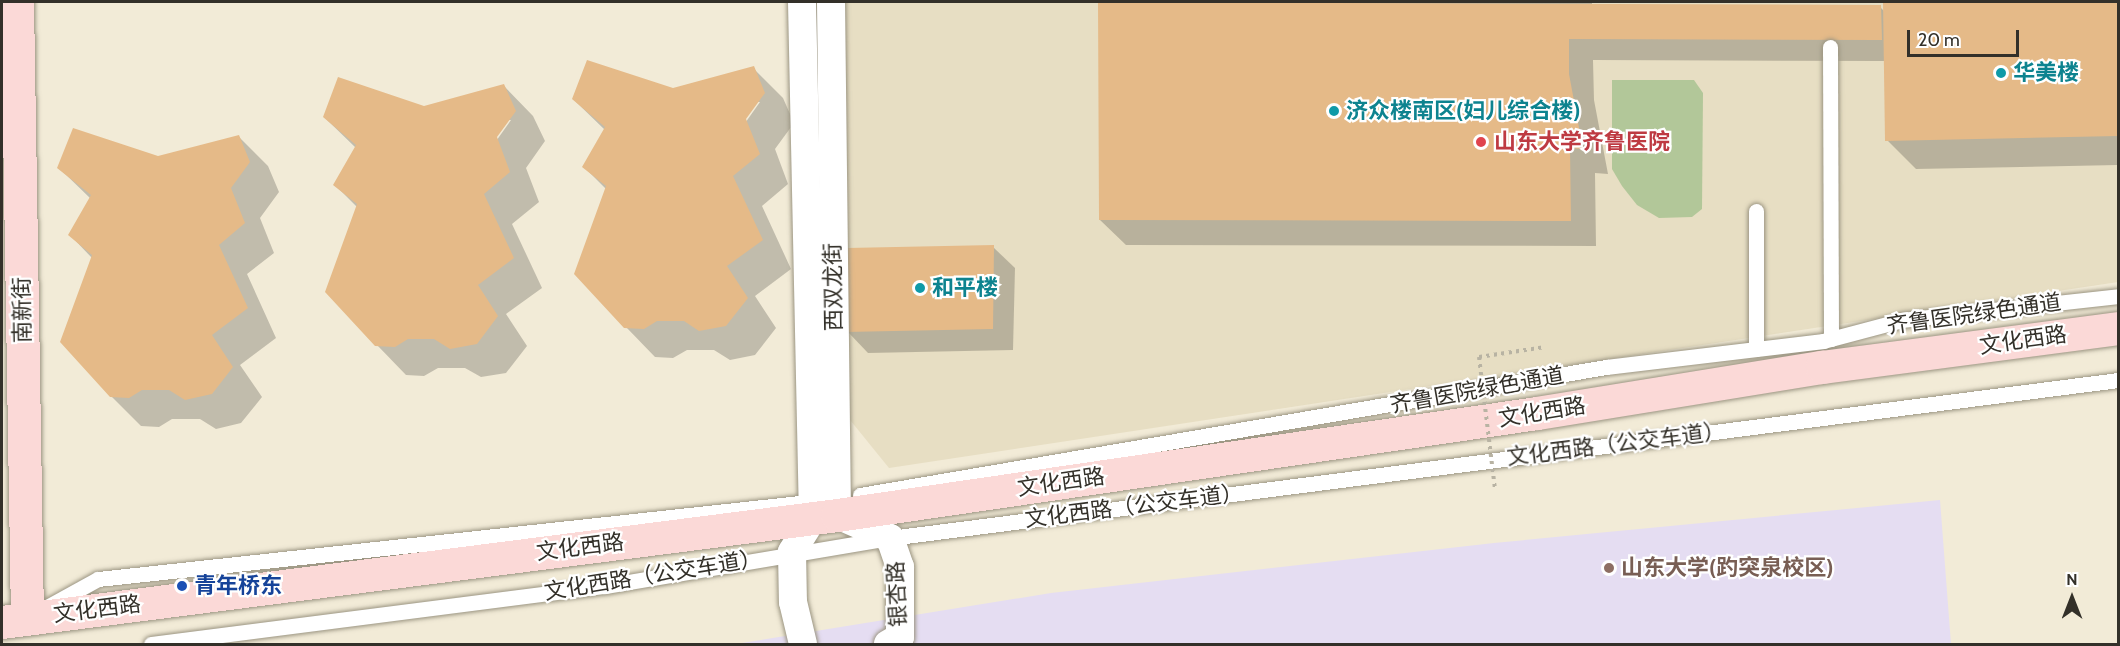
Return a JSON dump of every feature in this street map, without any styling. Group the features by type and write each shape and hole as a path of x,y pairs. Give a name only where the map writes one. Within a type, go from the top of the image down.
{"main road":[{"name":"南新街","path":"14,620 17,2"},
{"name":"文化西路","path":"14,620 1537,413 1822,367 2118,328"}],"street":[{"name":"西双龙街","path":"801,2 825,508"},
{"name":"西双龙街","path":"825,508 831,2"},
{"path":"803,645 793,602 792,565 825,508 890,538"},
{"name":"银杏路","path":"888,645 900,637 900,567 890,538"}],"lane":[{"path":"1830,47 1831,339"},
{"path":"1756,211 1756,349"},
{"name":"齐鲁医院绿色通道","path":"825,508 1606,367 1831,339 1902,320 2118,296"},
{"name":"文化西路（公交车道）","path":"151,645 605,586 792,565 890,538 2118,380"}],"path":[{"path":"1495,490 1479,357 1554,346"}],"shaded area":[{"name":"山东大学齐鲁医院","path":"842,2 2118,2 2118,282 889,468 846,415"},
{"name":"山东大学(趵突泉校区)","path":"1940,500 1951,644 736,644 1051,593 1494,543"}],"green space":[{"path":"1612,80 1694,80 1703,93 1702,209 1692,217 1659,218 1637,205 1612,169"}],"building":[{"name":"济众楼南区(妇儿综合楼)","path":"1098,2 1881,5 1882,40 1569,39 1569,74 1583,149 1570,148 1571,221 1099,220"},
{"name":"华美楼","path":"1883,2 2118,2 2118,136 1885,141"},
{"path":"587,60 673,88 754,66 765,93 746,119 760,154 733,176 763,240 727,266 748,298 726,326 699,331 684,321 657,321 644,329 624,328 574,274 606,186 582,167 605,127 572,99"},
{"path":"338,77 424,106 504,84 516,111 497,137 510,172 484,194 514,258 478,285 498,316 477,344 450,349 434,339 408,339 395,347 375,346 325,292 357,204 333,185 356,145 323,117"},
{"path":"73,128 158,156 239,135 250,162 231,188 245,223 219,245 248,308 212,335 233,367 212,394 185,400 169,390 142,390 129,398 110,397 60,342 92,255 68,235 91,195 57,168"},
{"name":"和平楼","path":"994,245 993,329 845,332 847,248"}],"place":[{"name":"华美楼","path":"2001,73"},
{"name":"济众楼南区(妇儿综合楼)","path":"1334,111"},
{"name":"山东大学齐鲁医院","path":"1481,142"},
{"name":"和平楼","path":"920,288"},
{"name":"山东大学(趵突泉校区)","path":"1609,568"},
{"name":"青年桥东","path":"182,586"}]}
